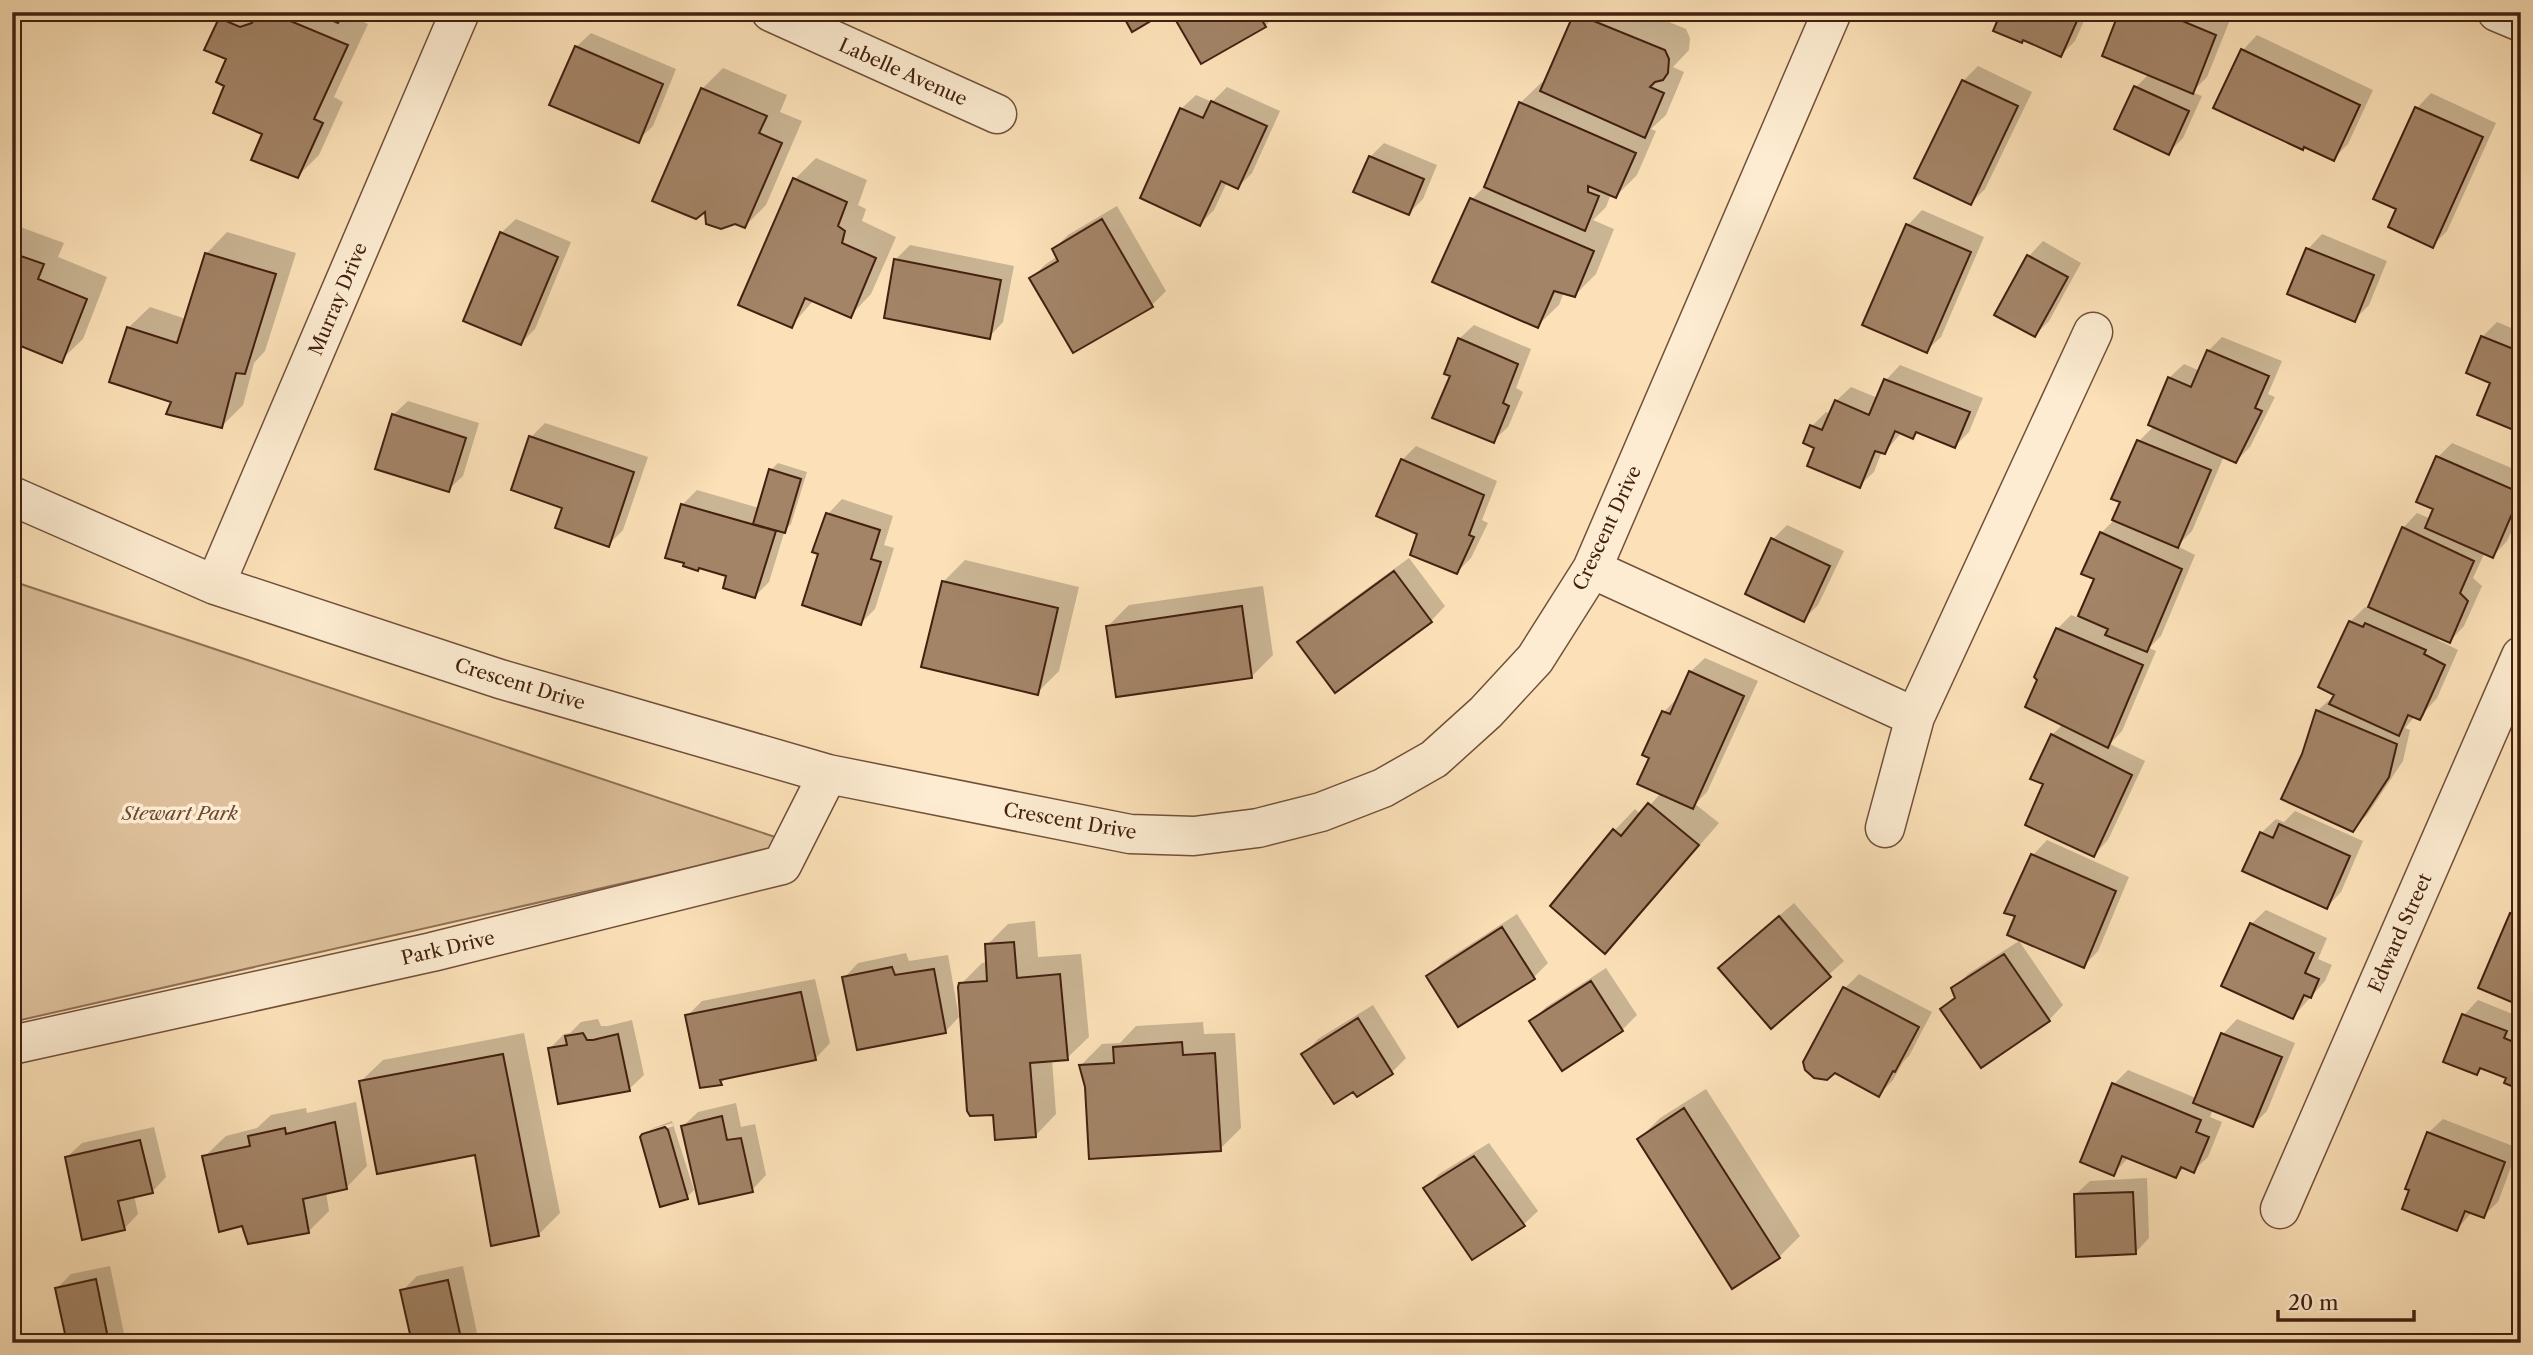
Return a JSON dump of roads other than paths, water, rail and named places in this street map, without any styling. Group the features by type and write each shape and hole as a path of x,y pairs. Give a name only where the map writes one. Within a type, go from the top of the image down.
{"street":[{"name":"Murray Drive","path":"215,585 460,12"},
{"name":"Labelle Avenue","path":"771,12 997,114"},
{"name":"Crescent Drive","path":"12,496 215,585 500,679 828,774 1130,834 1194,836 1258,828 1321,812 1383,788 1434,759 1486,712 1535,659 1592,569 1832,12"},
{"path":"2497,12 2521,23"},
{"path":"1885,828 1915,718 2093,332"},
{"path":"1592,569 1915,718"},
{"name":"Edward Street","path":"2280,1209 2521,656"},
{"name":"Park Drive","path":"12,1045 432,952 782,865 828,774"}],"railway":[{"path":"2439,1343 2521,1335"}],"park label":[{"name":"Stewart Park","path":"180,813"}]}
